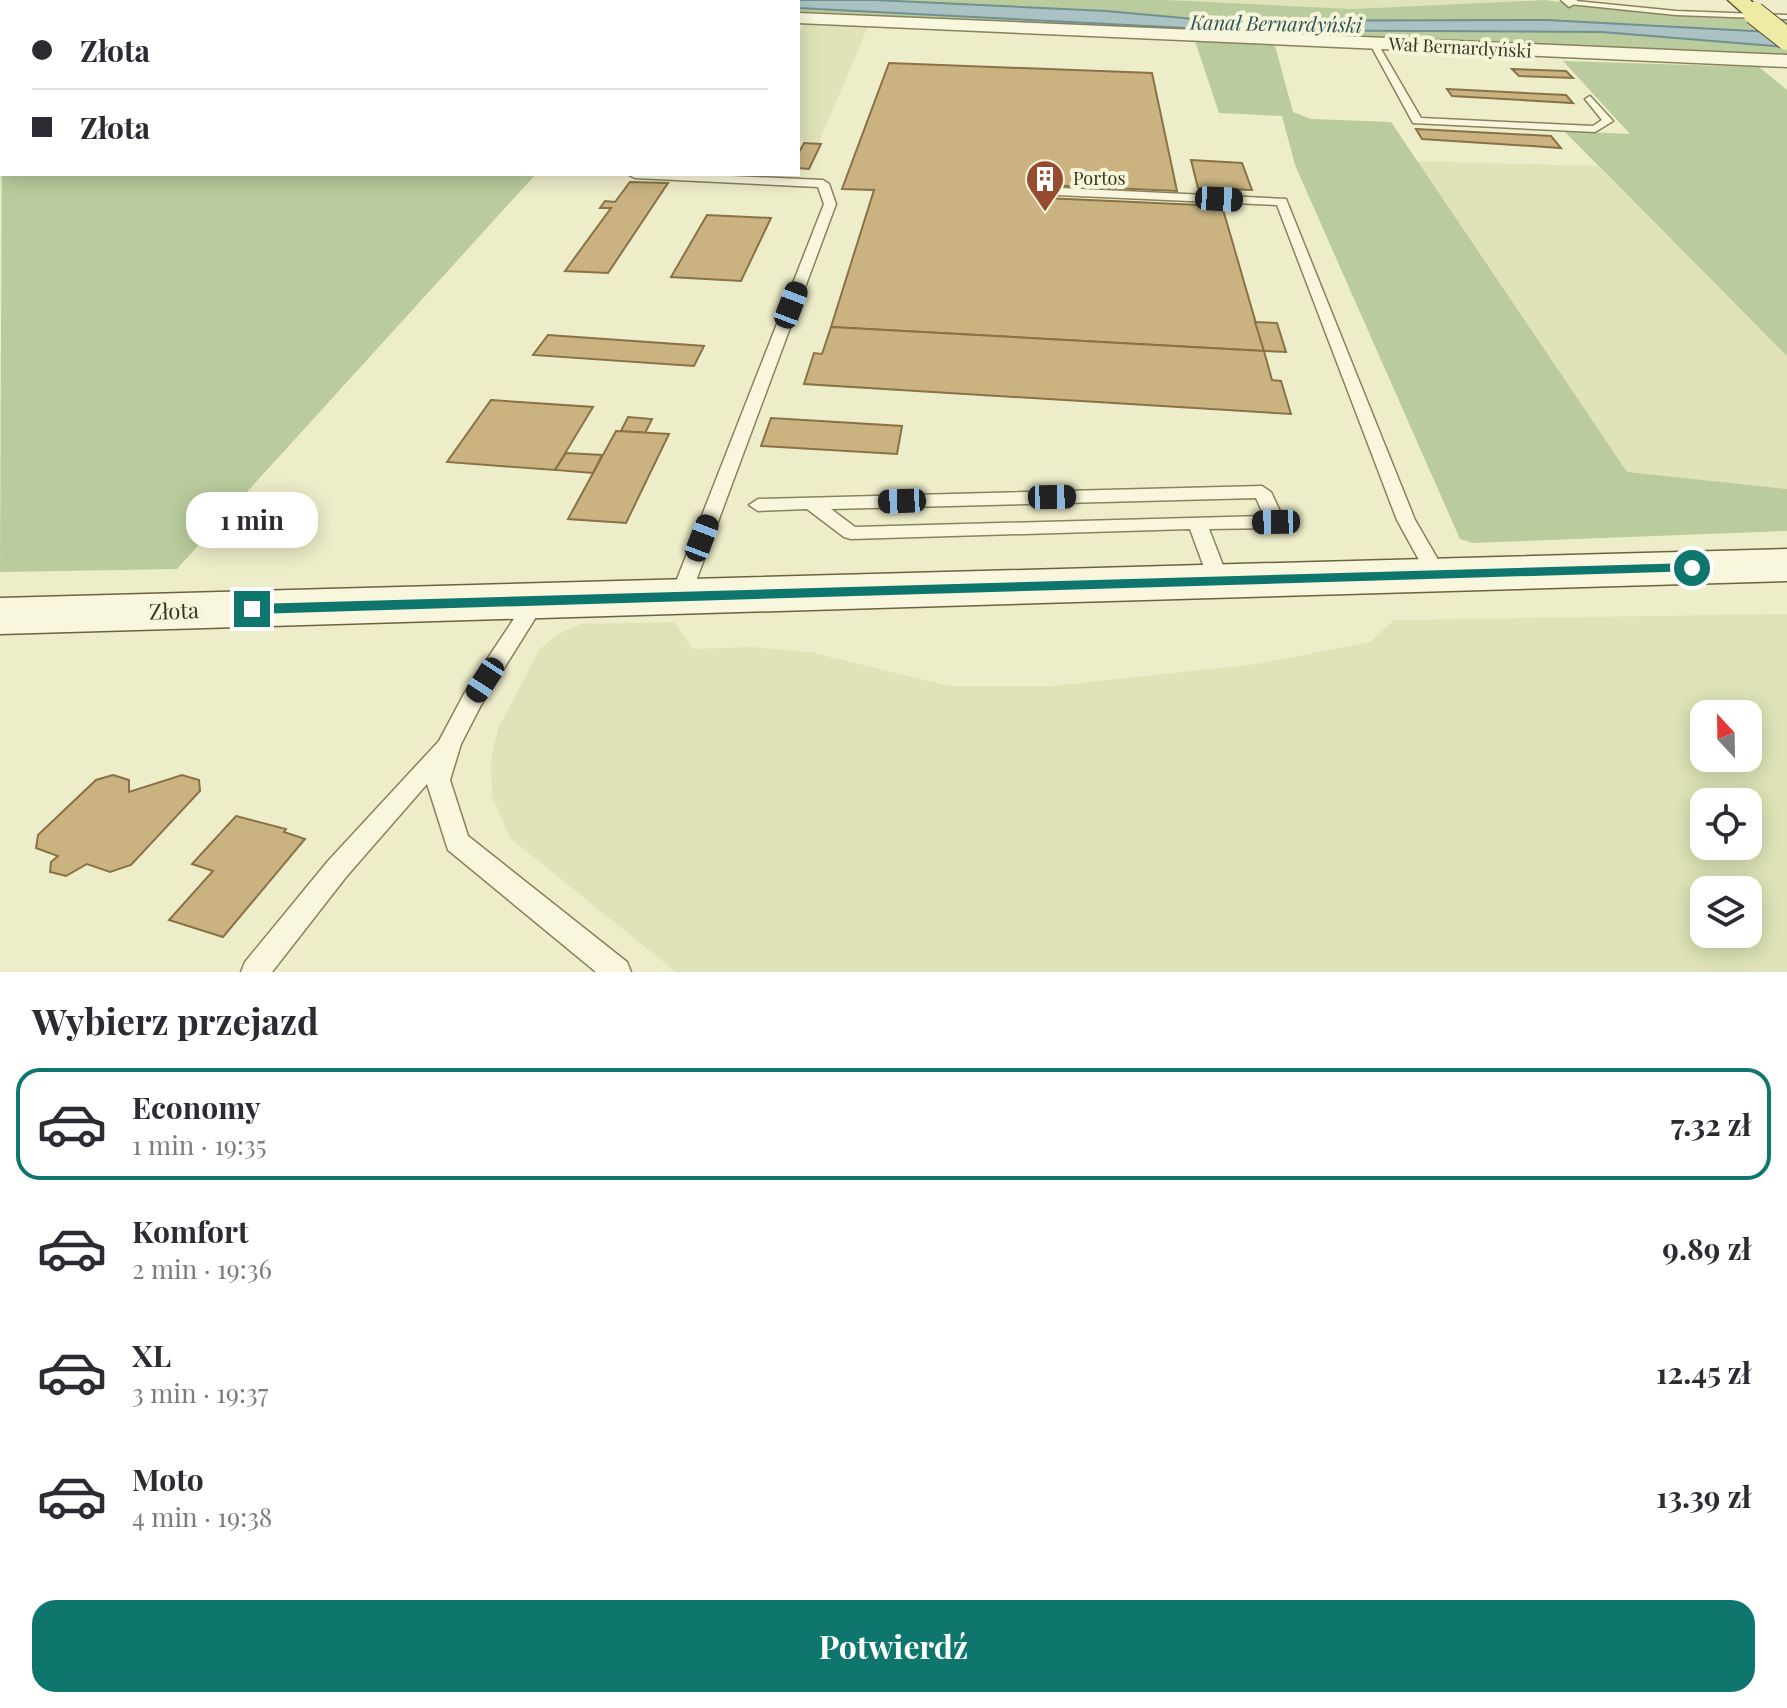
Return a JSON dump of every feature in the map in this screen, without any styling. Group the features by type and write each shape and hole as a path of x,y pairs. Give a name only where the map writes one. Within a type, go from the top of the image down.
{"main road":[{"path":"1746,7 1787,39"}],"street":[{"name":"Wał Bernardyński","path":"800,18 1787,61"},
{"name":"Złota","path":"0,616 1787,565"}],"lane":[{"path":"1569,1 1676,13 1787,17"},
{"path":"1374,44 1417,121 1595,129 1608,121 1590,99"},
{"path":"656,176 823,184 830,204 680,597"},
{"path":"1061,192 1282,202 1406,520 1437,575"},
{"path":"758,505 1262,492 1276,522 851,533 812,504"},
{"path":"1197,523 1219,581"},
{"path":"536,601 472,700 449,744 438,780 457,842 617,972"},
{"path":"255,972 337,869 449,744"}],"green space":[{"path":"875,0 1167,0 1353,9 1544,0 1676,14 1787,18 1787,33 1547,20 1217,21 1106,11"},
{"path":"1167,0 1529,0 1353,9"},
{"path":"800,8 1224,30 1602,32 1787,47 1787,58 800,16"},
{"path":"806,21 869,24 819,142 800,141 800,32"},
{"path":"1194,38 1274,42 1293,112 1311,119 1391,122 1627,472 1787,489 1787,531 1473,543 1460,539 1295,165 1282,116 1219,113"},
{"path":"1563,61 1759,67 1787,90 1787,356 1564,131 1630,134"},
{"path":"1414,161 1598,166 1787,356 1787,489 1627,473"},
{"path":"2,176 534,176 177,569 0,572"},
{"path":"1787,614 1787,972 676,972 510,838 492,796 491,759 498,729 539,650 556,635 581,624 674,622 693,649 751,647 810,652 949,686 1053,686 1257,664 1370,642 1394,620"}],"water":[{"name":"Kanał Bernardyński","path":"800,0 875,0 1106,11 1217,21 1547,20 1787,33 1787,47 1602,32 1224,30 800,8"}],"building":[{"name":"Portos","path":"889,63 1152,73 1177,191 1045,185 1045,198 1222,206 1264,351 831,327 874,190 842,189"},
{"path":"1512,69 1566,71 1573,78 1519,76"},
{"path":"1447,89 1566,95 1573,103 1452,96"},
{"path":"1416,129 1551,136 1561,148 1422,139"},
{"path":"804,143 821,144 809,169 800,168 800,150"},
{"path":"1191,160 1242,163 1252,190 1198,188"},
{"path":"630,182 668,183 608,273 565,271 611,208 600,208 605,201 615,202"},
{"path":"707,215 771,218 741,281 671,277"},
{"path":"1255,322 1277,323 1286,352 1264,351"},
{"path":"831,327 1264,351 1272,380 1281,381 1291,414 804,384 814,353 822,354"},
{"path":"548,335 704,346 694,366 533,355"},
{"path":"491,400 593,407 555,470 447,462"},
{"path":"628,417 652,419 645,433 621,431"},
{"path":"771,418 902,426 897,454 761,446"},
{"path":"616,431 669,434 626,523 568,519"},
{"path":"566,453 602,455 593,473 555,470"},
{"path":"113,775 129,780 129,792 182,775 199,780 200,791 131,865 110,872 87,864 66,876 50,872 51,862 58,856 36,848 38,835 96,780"},
{"path":"236,816 286,829 284,832 305,839 223,937 169,920 213,871 192,864"}],"place":[{"name":"Portos","path":"1045,213"}],"route":[{"path":"252,609 1692,568"}]}
